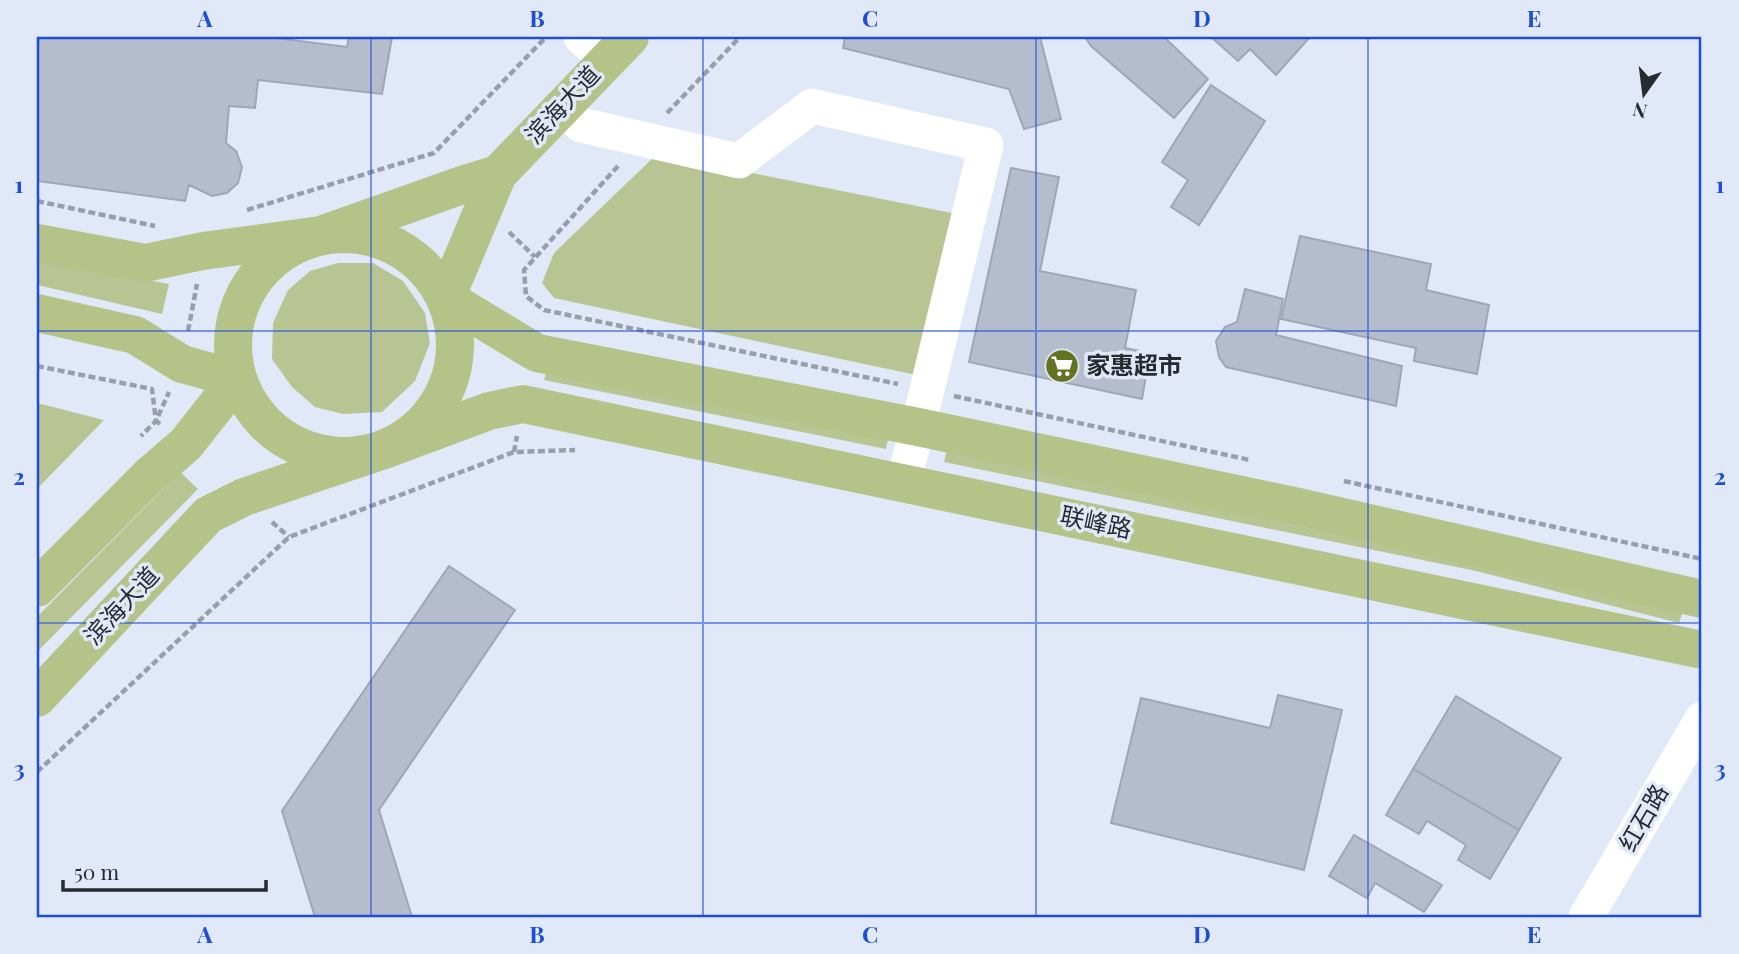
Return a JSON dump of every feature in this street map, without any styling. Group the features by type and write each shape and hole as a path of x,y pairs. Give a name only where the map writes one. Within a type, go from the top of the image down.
{"main road":[{"name":"滨海大道","path":"498,174 561,108 606,44"},
{"path":"37,243 145,263 203,251 321,235 359,234 394,245 425,267 446,298 456,332 454,368 441,402 418,430 387,449 352,457 315,453 281,438 254,412 237,379 231,342 239,306 258,273 286,248 321,235 465,184 498,174"},
{"path":"446,298 498,174"},
{"path":"446,298 537,353 918,427 1299,507 1702,599"},
{"path":"37,313 135,335 182,364 237,379"},
{"path":"37,588 144,457 186,444 237,379"},
{"name":"联峰路","path":"387,449 489,411 523,404 1702,650"},
{"name":"滨海大道","path":"37,698 208,515 244,497 387,449"}],"street":[{"path":"561,108 581,125 739,161 812,106 986,145 903,482"},
{"name":"红石路","path":"1586,917 1702,719"}],"path":[{"path":"241,212 434,153 546,37"},
{"path":"740,37 642,139 524,270 526,296 544,310 1253,461"},
{"path":"37,201 165,229"},
{"path":"144,457 156,421 182,364 203,251"},
{"path":"37,366 152,389 156,421"},
{"path":"37,772 289,537 514,452 582,449"},
{"path":"1335,479 1702,559"}],"green space":[{"path":"657,154 957,214 921,376 554,298 542,283 554,253"},
{"path":"37,259 169,284 162,314 37,285"},
{"path":"338,263 373,263 403,281 425,313 430,343 415,381 382,412 343,414 315,407 292,387 272,359 273,323 288,290 310,271"},
{"path":"548,365 889,434 886,449 544,380"},
{"path":"37,403 104,420 37,489"},
{"path":"947,449 1683,611 1679,623 1476,571 944,462"},
{"path":"180,472 198,489 37,652 37,617"}],"building":[{"path":"39,37 268,37 347,47 349,37 392,37 382,94 258,80 255,108 229,106 226,143 236,151 242,167 238,183 227,193 212,196 189,185 185,201 37,181"},
{"path":"845,37 1040,37 1061,119 1024,129 1009,89 843,48"},
{"path":"1085,37 1164,37 1208,79 1174,118 1091,46"},
{"path":"1211,37 1310,37 1276,75 1250,49 1238,61"},
{"path":"1211,85 1265,121 1199,225 1171,207 1188,180 1162,162"},
{"path":"1011,168 1059,177 1040,271 1136,290 1125,348 1150,353 1142,399 969,362"},
{"path":"1300,236 1431,264 1426,290 1489,305 1477,374 1414,361 1416,348 1281,319"},
{"path":"1245,289 1283,299 1276,335 1402,366 1396,406 1226,367 1219,357 1216,341 1225,327 1237,322"},
{"path":"449,566 515,610 379,810 412,917 315,917 282,811"},
{"path":"1278,695 1342,710 1304,870 1111,823 1141,698 1270,728"},
{"path":"1456,696 1561,758 1519,830 1413,769"},
{"path":"1413,769 1519,830 1490,879 1458,860 1466,845 1427,821 1419,834 1386,815"},
{"path":"1354,835 1442,885 1424,912 1375,883 1367,898 1329,876"}],"place":[{"name":"家惠超市","path":"1062,366"}]}
